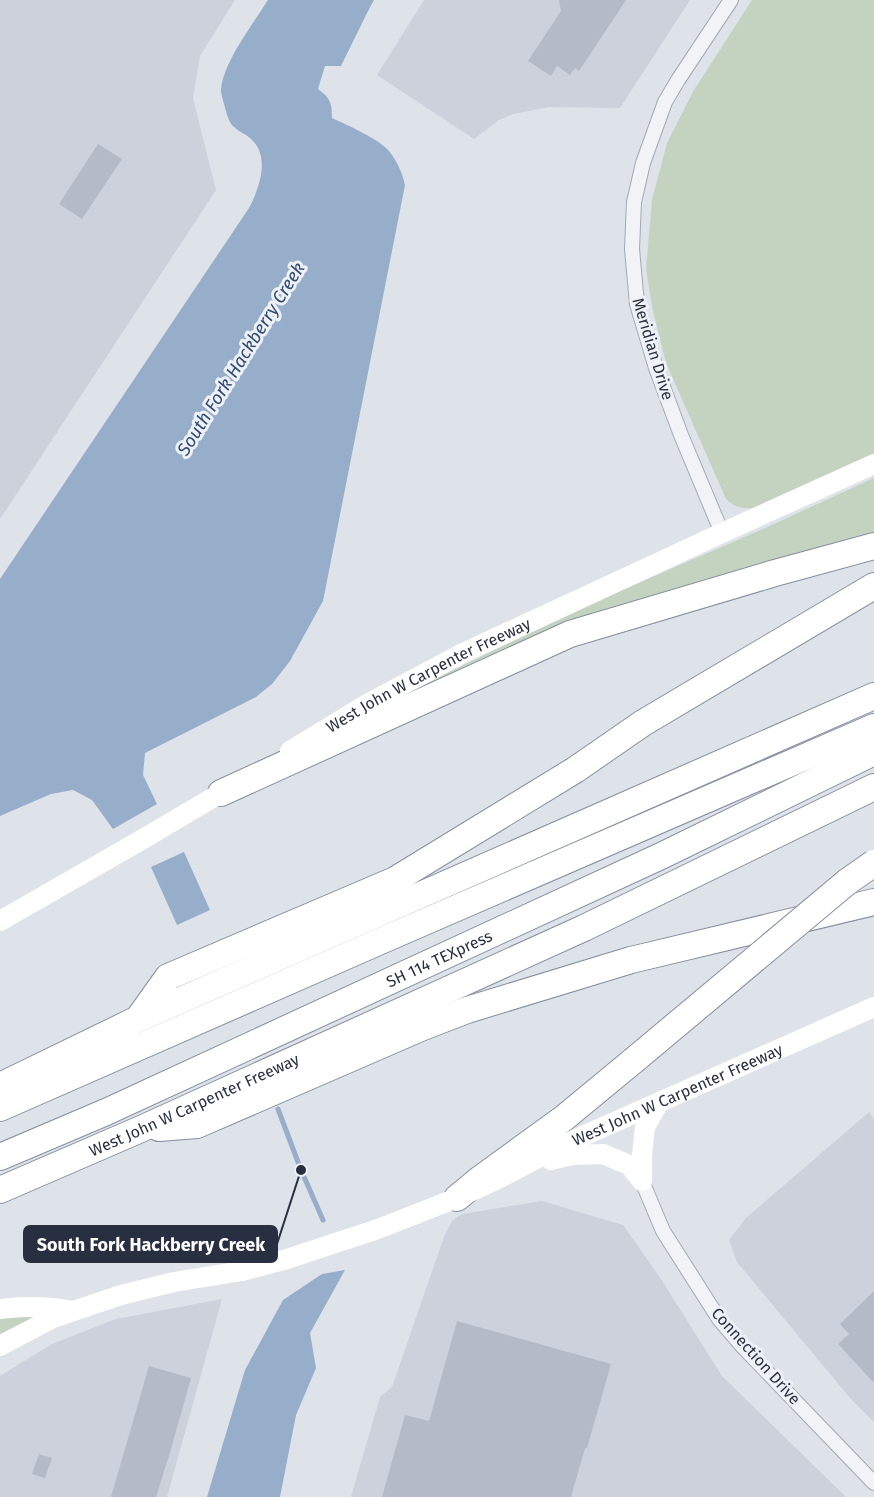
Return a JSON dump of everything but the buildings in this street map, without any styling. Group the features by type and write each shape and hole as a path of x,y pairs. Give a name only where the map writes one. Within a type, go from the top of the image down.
{"highway":[{"path":"222,793 570,634 868,547"},
{"path":"138,1019 168,977 395,880 575,770 643,723 874,586"},
{"path":"0,1086 138,1019 874,696"},
{"path":"0,1108 874,727"},
{"name":"SH 114 TEXpress","path":"0,1156 106,1112 650,861 874,752"},
{"name":"West John W Carpenter Freeway","path":"0,1190 141,1129 584,927 874,787"},
{"path":"457,1198 564,1118 838,890 874,863"},
{"path":"141,1129 197,1125 467,1010 631,960 874,902"}],"main road":[{"name":"West John W Carpenter Freeway","path":"0,921 222,793 367,704 461,654 874,465"},
{"name":"West John W Carpenter Freeway","path":"0,1309 24,1306 73,1311 121,1295 174,1282 242,1271 378,1229 457,1198 565,1144 874,1007"},
{"path":"642,1181 645,1127 658,1104"},
{"path":"524,1166 573,1155 603,1154 629,1165 642,1181"},
{"path":"0,1346 53,1318 73,1311"}],"street":[{"name":"Meridian Drive","path":"722,533 656,368 637,304 632,249 634,202 643,163 665,102 731,0"},
{"name":"Connection Drive","path":"642,1181 663,1231 719,1318 743,1347 874,1483"}],"shaded area":[{"path":"0,0 235,0 200,56 193,98 216,190 0,519"},
{"path":"424,0 690,0 620,108 549,107 513,114 499,120 474,139 377,75"},
{"path":"869,1112 874,1119 874,1422 850,1398 737,1262 729,1240 746,1218"},
{"path":"542,1201 623,1225 659,1276 722,1376 846,1497 351,1497 380,1397 392,1387 444,1237 452,1221 462,1214"},
{"path":"222,1299 167,1497 0,1497 0,1376 52,1344 116,1319"}],"green space":[{"path":"752,0 874,0 874,455 754,508 749,508 738,507 726,499 666,363 646,270 652,200 667,143 694,90"},
{"path":"874,478 874,533 637,600 414,689 581,608"},
{"path":"35,1316 0,1334 0,1317"}],"water":[{"path":"268,0 374,0 341,66 325,66 318,89 330,101 332,118 371,137 389,151 399,167 405,185 323,601 290,661 272,684 256,697 145,753 143,775 157,804 113,829 92,800 73,790 51,794 0,816 0,579 253,200 261,173 261,155 251,139 231,123 221,90 233,56"},
{"path":"184,852 210,910 177,925 151,867"},
{"path":"345,1270 310,1333 316,1368 296,1415 280,1497 207,1497 245,1370 283,1300 322,1274"}],"waterway":[{"name":"South Fork Hackberry Creek","path":"278,1109 323,1220"}],"place":[{"name":"South Fork Hackberry Creek","path":"301,1170"}]}
